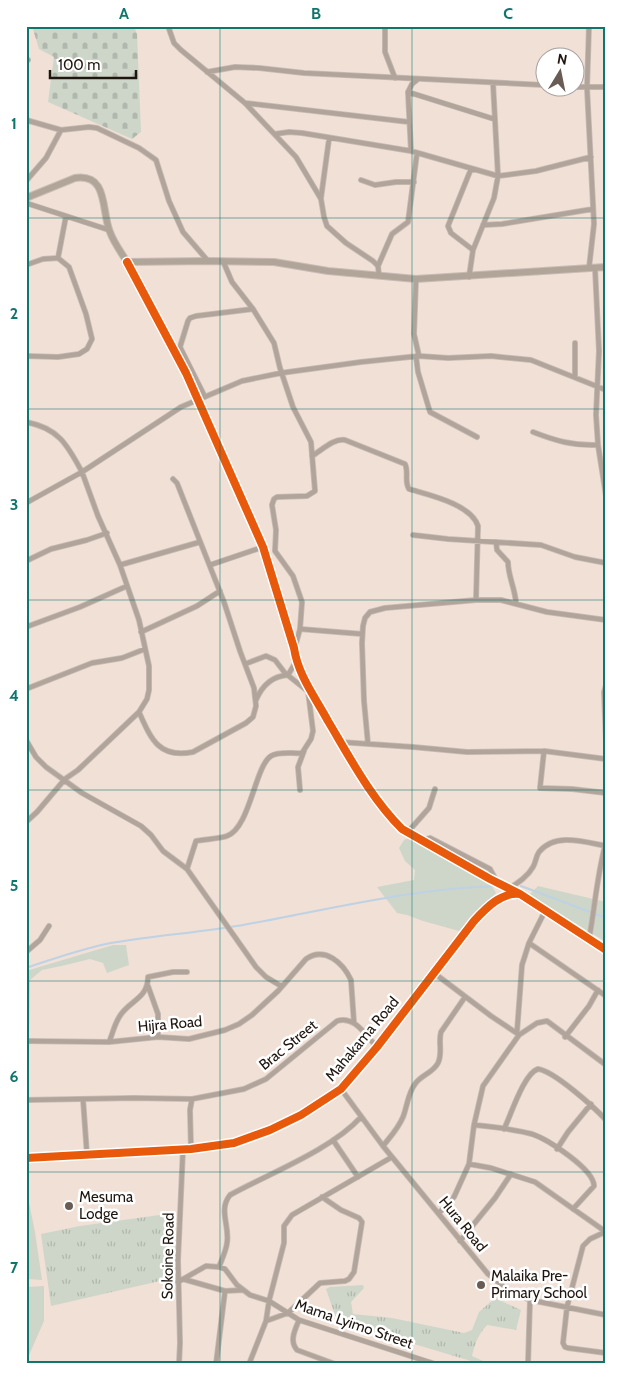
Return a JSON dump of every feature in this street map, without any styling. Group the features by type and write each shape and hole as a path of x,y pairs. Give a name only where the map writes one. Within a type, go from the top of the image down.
{"street":[{"path":"168,26 174,42 245,103 296,157 321,199"},
{"path":"385,26 385,52 395,78"},
{"path":"588,26 587,88 594,224 592,268 599,351 596,415 598,445 604,473 606,496"},
{"path":"207,72 235,67 417,80 534,85"},
{"path":"411,151 408,92 412,84 417,80"},
{"path":"469,277 473,250 494,198 498,176 493,83"},
{"path":"584,88 606,87"},
{"path":"408,92 494,119"},
{"path":"245,103 410,122"},
{"path":"26,120 61,130 97,128 139,148 156,160 169,200 183,232 208,261"},
{"path":"26,182 46,158 61,130"},
{"path":"275,134 289,132 418,152 498,176 536,171 591,157"},
{"path":"329,139 321,199 325,221 332,231 378,266"},
{"path":"379,276 378,266 392,234 408,222 418,152"},
{"path":"471,169 448,226 451,233 473,250"},
{"path":"26,198 75,178 87,177 99,186 109,230 119,252 127,262 199,399 263,546 305,681 340,742 391,818 408,833 421,841 497,883 510,888 606,950"},
{"path":"361,180 375,185 414,182"},
{"path":"26,203 109,230"},
{"path":"484,225 593,209"},
{"path":"58,258 66,216"},
{"path":"26,265 42,259 58,258 69,266 86,314 92,339 87,349 79,354 58,358 26,356"},
{"path":"223,261 232,282 253,309 274,343 293,407 311,442 316,488 314,494 277,497 272,505 276,530 276,551 292,576 302,602 300,629 294,648"},
{"path":"127,262 274,262 328,271 416,279 606,268"},
{"path":"416,279 414,334 418,372 430,412 477,437"},
{"path":"205,397 180,347 188,321 196,316 253,309"},
{"path":"575,343 575,377"},
{"path":"26,503 82,472 181,407 242,381 361,362 417,356 448,358 491,356 531,360 606,390"},
{"path":"26,422 37,424 55,432 71,451 82,472 98,516 120,565 142,632 149,666 149,690 147,699 139,712 122,726 78,770 64,779 37,812 26,822"},
{"path":"534,432 565,444 580,446 598,445"},
{"path":"312,456 340,439 400,461 407,467 407,486 409,489 447,501 473,516 478,526 476,600"},
{"path":"139,712 148,733 158,746 169,752 187,753 193,752 246,723 253,717 254,688 210,565 177,484 173,479"},
{"path":"26,561 51,548 87,540 107,533"},
{"path":"413,535 541,545 575,557 606,563"},
{"path":"120,565 200,542"},
{"path":"496,542 497,550 508,562 508,573 512,578 516,603"},
{"path":"210,565 263,546"},
{"path":"26,627 80,607 127,586"},
{"path":"142,632 197,606 220,591"},
{"path":"368,744 364,700 362,634 365,618 370,612 377,609 476,600 501,600 547,612 606,620"},
{"path":"300,629 362,634"},
{"path":"26,690 92,663 122,658 145,649"},
{"path":"245,664 266,656 275,660 288,675 315,697"},
{"path":"288,675 297,660"},
{"path":"255,701 262,688 269,681 279,676 288,675"},
{"path":"606,685 604,692 606,740"},
{"path":"187,869 196,841 228,836 238,826 268,758 273,754 302,754 311,739 313,731 308,691"},
{"path":"26,740 36,757 46,767 82,793 141,826 151,835 163,851 187,869 256,967 281,986"},
{"path":"340,742 467,752 544,751 606,759"},
{"path":"300,790 298,767 305,747"},
{"path":"544,751 540,788 606,793"},
{"path":"408,833 429,808 435,789"},
{"path":"26,818 37,812"},
{"path":"421,841 430,838 490,870 497,883"},
{"path":"510,888 522,880 533,867 539,853 552,843 569,839 605,844 595,894 595,909 589,939"},
{"name":"Mahakama Road","path":"26,1158 192,1149 234,1143 301,1116 341,1089 377,1047 474,920 505,896 520,894"},
{"path":"518,1034 522,965 529,943 545,911"},
{"path":"26,952 40,940 49,926"},
{"path":"529,943 606,996"},
{"name":"Hijra Road","path":"26,1041 109,1042 158,1037 189,1038 225,1030 239,1024 252,1014 312,955 327,955 344,968 351,980 354,1023"},
{"path":"158,1037 158,1014 148,986 148,977 173,972 187,972"},
{"path":"434,973 518,1034"},
{"path":"109,1042 121,1014 140,998 148,986"},
{"path":"565,1036 590,1006 598,990"},
{"path":"383,1146 400,1123 414,1085 438,1064 441,1032 465,997"},
{"name":"Brac Street","path":"26,1100 192,1099 244,1089 266,1079 337,1021 346,1019 354,1023"},
{"path":"439,1213 454,1198 469,1164 474,1125 483,1086 518,1034 537,1023 547,1021 606,1065"},
{"path":"354,1023 377,1047"},
{"path":"504,1129 527,1079 535,1070 542,1069 590,1104 606,1120"},
{"name":"Hura Road","path":"341,1089 383,1146 488,1274 508,1290 530,1300 606,1315"},
{"path":"83,1099 86,1155"},
{"path":"192,1099 190,1110 192,1149"},
{"path":"557,1149 590,1104"},
{"path":"219,1267 227,1244 227,1224 224,1213 226,1200 230,1195 333,1140 352,1127 361,1117"},
{"path":"474,1125 536,1136 578,1162 594,1182 593,1188 573,1210"},
{"path":"333,1140 358,1177"},
{"name":"Sokoine Road","path":"179,1364 178,1282 183,1149"},
{"path":"248,1364 266,1321 269,1301 284,1243 284,1226 292,1215 392,1157"},
{"path":"469,1164 491,1168 535,1182 605,1232"},
{"path":"460,1241 495,1198 511,1174"},
{"path":"178,1282 206,1266 219,1267 225,1269 242,1290 250,1296 269,1301 288,1313 320,1284 349,1279 354,1272 362,1222 359,1218 322,1197"},
{"path":"605,1232 590,1239 583,1246 567,1307 563,1343 565,1347 606,1353"},
{"path":"183,1279 225,1291 242,1290"},
{"path":"216,1364 225,1291"},
{"path":"528,1364 530,1300"},
{"name":"Mama Lyimo Street","path":"266,1321 288,1313 299,1320 435,1364"},
{"path":"299,1320 293,1337 293,1346 296,1350 335,1364"}],"green space":[{"path":"32,26 134,26 137,34 141,132 132,139 48,102 54,57 39,49"},
{"path":"413,836 420,837 484,874 496,893 459,931 397,913 377,887 414,880 415,870 405,861 399,848 404,840"},
{"path":"538,886 606,902 606,942 529,895"},
{"path":"113,945 126,945 129,965 107,973 103,963 90,959 42,970 30,980 29,1033 26,1033 26,971"},
{"path":"26,1188 35,1232 42,1280 26,1279"},
{"path":"174,1213 173,1278 51,1306 41,1234 80,1226"},
{"path":"363,1285 364,1288 351,1302 353,1314 392,1318 464,1333 472,1330 479,1312 495,1298 521,1310 516,1330 487,1325 484,1329 477,1339 472,1356 490,1364 481,1364 337,1321 326,1289 330,1287"},
{"path":"44,1286 44,1321 26,1362 26,1287"}],"waterway":[{"path":"26,968 106,944 230,927 404,895 499,886"},
{"path":"521,886 606,918"}],"cycle path":[{"path":"127,262 186,373 263,547 303,677 353,763 380,804 402,829 520,894"},
{"path":"26,1158 191,1149 234,1143 270,1130 301,1115 341,1089 377,1047 474,921 500,898 520,894 606,950"}],"place":[{"name":"Mesuma Lodge","path":"69,1206"},
{"name":"Malaika Pre- Primary School","path":"481,1285"}]}
